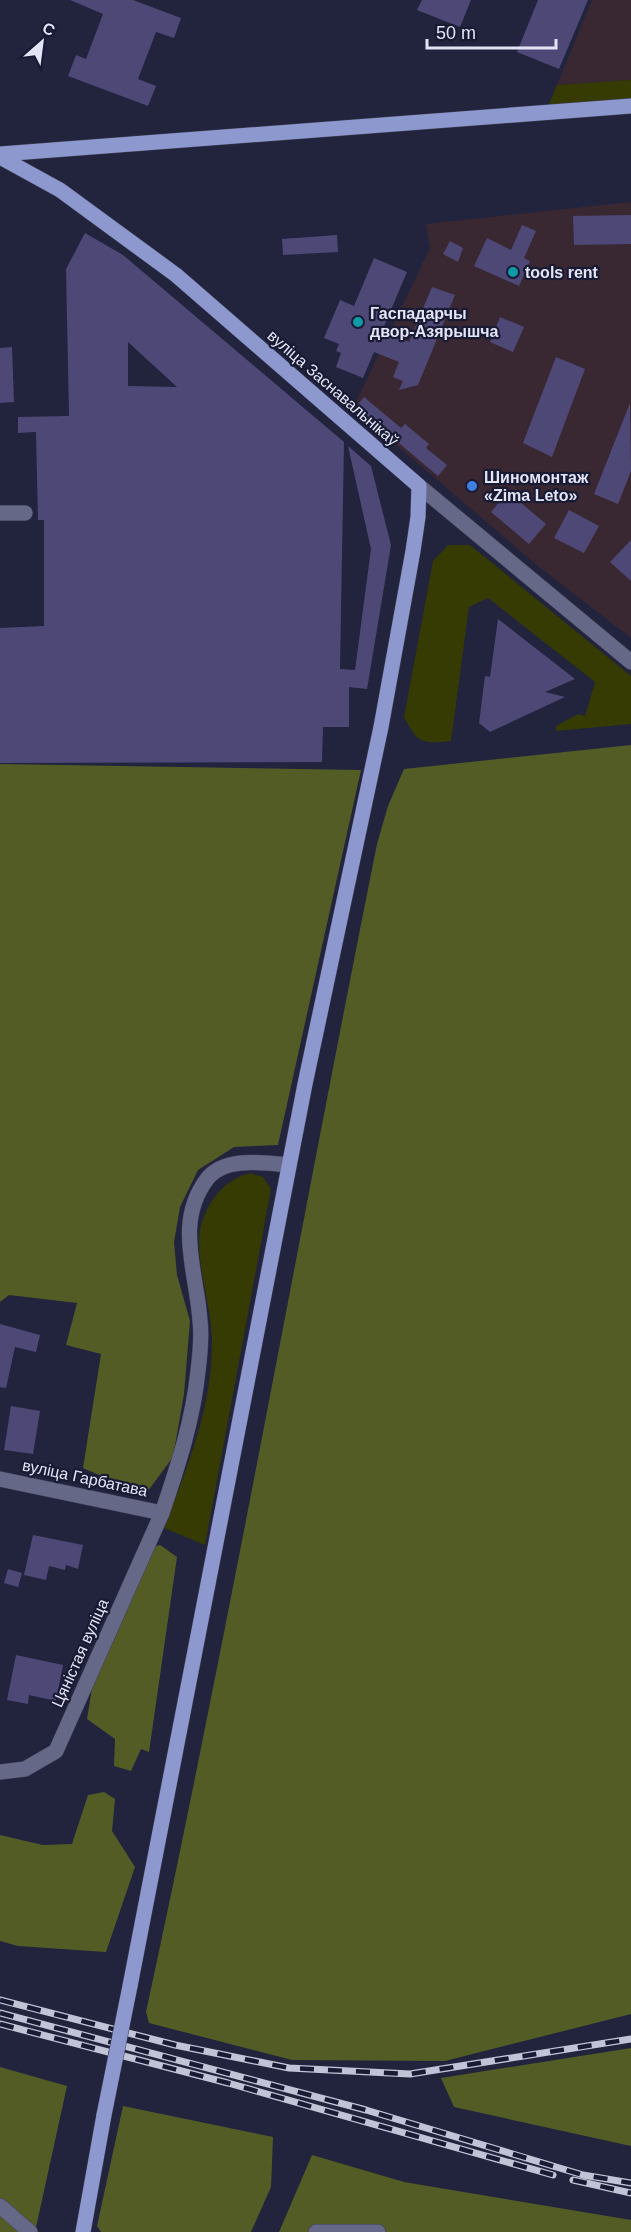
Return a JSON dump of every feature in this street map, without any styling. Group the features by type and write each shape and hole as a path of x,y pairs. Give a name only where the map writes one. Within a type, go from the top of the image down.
{"main road":[{"path":"0,155 631,106"},
{"name":"вуліца Заснавальнікаў","path":"0,155 60,190 167,268 419,486"},
{"path":"83,2232 290,1165 381,727 413,551 418,517 419,486"}],"street":[{"name":"вуліца Заснавальнікаў","path":"419,486 631,662"},
{"path":"0,513 25,513"},
{"name":"Цяністая вуліца","path":"0,1772 25,1769 57,1751 162,1513 183,1451 193,1410 198,1369 201,1322 190,1260 192,1209 208,1177 235,1162 290,1165"},
{"name":"вуліца Гарбатава","path":"0,1479 162,1513"},
{"path":"0,2206 30,2232"},
{"path":"316,2232 378,2232"}],"shaded area":[{"path":"592,0 631,0 631,80 557,85"},
{"path":"631,202 631,638 538,566 353,408 430,248 426,224"}],"green space":[{"path":"631,80 631,106 546,111 557,85"},
{"path":"448,545 470,545 631,676 631,724 556,731 556,726 578,714 585,716 595,682 488,598 469,607 451,741 427,742 417,737 404,717 433,561"},
{"path":"631,745 631,2014 445,2061 292,2060 149,2023 146,2012 207,1721 377,844 388,806 404,769"},
{"path":"0,764 361,770 278,1145 234,1147 198,1170 180,1207 174,1242 177,1275 190,1321 184,1394 173,1457 145,1495 83,1468 101,1354 66,1345 77,1303 9,1295 0,1302"},
{"path":"250,1173 263,1177 271,1189 205,1545 164,1528 197,1436 211,1365 211,1327 199,1238 204,1217 218,1192 232,1181"},
{"path":"160,1545 177,1557 149,1752 141,1749 131,1771 114,1766 115,1739 87,1719 93,1682 149,1548"},
{"path":"104,1792 115,1799 112,1831 135,1867 106,1952 18,1946 0,1941 0,1835 43,1845 72,1844 88,1795"},
{"path":"631,2048 631,2146 454,2107 441,2078"},
{"path":"0,2067 67,2086 35,2232 0,2232"},
{"path":"123,2106 273,2137 271,2187 251,2232 101,2232 97,2226"},
{"path":"312,2155 404,2182 631,2220 631,2232 279,2232"}],"building":[{"path":"70,0 133,0 181,18 174,38 156,32 138,79 156,86 148,106 68,76 76,55 86,59 103,14"},
{"path":"422,0 471,0 460,27 417,10"},
{"path":"538,0 588,0 559,69 517,52"},
{"path":"631,215 631,244 574,245 573,216"},
{"path":"522,225 536,231 524,258 530,261 519,286 474,266 487,238 511,250"},
{"path":"85,233 123,255 344,442 340,669 355,670 371,549 348,446 371,466 391,545 367,689 349,687 349,727 323,727 322,762 0,763 0,628 44,626 44,520 38,520 36,432 18,433 18,417 69,416 66,269","holes":["128,342 177,387 128,386"]},
{"path":"337,235 338,252 283,255 282,239"},
{"path":"450,241 463,248 458,262 443,254"},
{"path":"374,258 407,272 382,331 409,342 432,287 455,295 418,385 399,390 403,381 393,377 399,362 374,352 363,378 336,367 341,353 336,351 339,344 324,338 340,300 354,306"},
{"path":"500,317 524,327 513,352 490,342"},
{"path":"12,347 14,402 0,403 0,348"},
{"path":"556,357 585,369 552,457 523,443"},
{"path":"364,397 401,428 405,424 429,444 426,448 447,465 438,476 356,407"},
{"path":"630,403 631,471 618,504 594,494"},
{"path":"508,492 546,524 529,544 491,512"},
{"path":"569,510 599,526 584,553 554,538"},
{"path":"631,540 631,581 610,562"},
{"path":"498,619 575,679 545,692 565,697 490,732 479,723 485,676 490,677"},
{"path":"0,1324 40,1335 36,1352 15,1347 6,1388 0,1387"},
{"path":"11,1406 40,1411 33,1454 4,1450"},
{"path":"33,1535 83,1545 78,1569 66,1565 65,1570 49,1566 46,1580 24,1575"},
{"path":"8,1569 22,1573 18,1587 4,1583"},
{"path":"16,1655 63,1665 56,1701 29,1695 28,1704 7,1700"}],"railway":[{"path":"0,2000 175,2045 289,2068 410,2074 631,2039"},
{"path":"0,2013 366,2110 583,2175 631,2183"},
{"path":"0,2024 228,2083 553,2175"},
{"path":"573,2180 631,2193"}],"place":[{"name":"tools rent","path":"513,272"},
{"name":"Гаспадарчы двор-Азярышча","path":"358,322"},
{"name":"Шиномонтаж «Zima Leto»","path":"472,486"}]}
